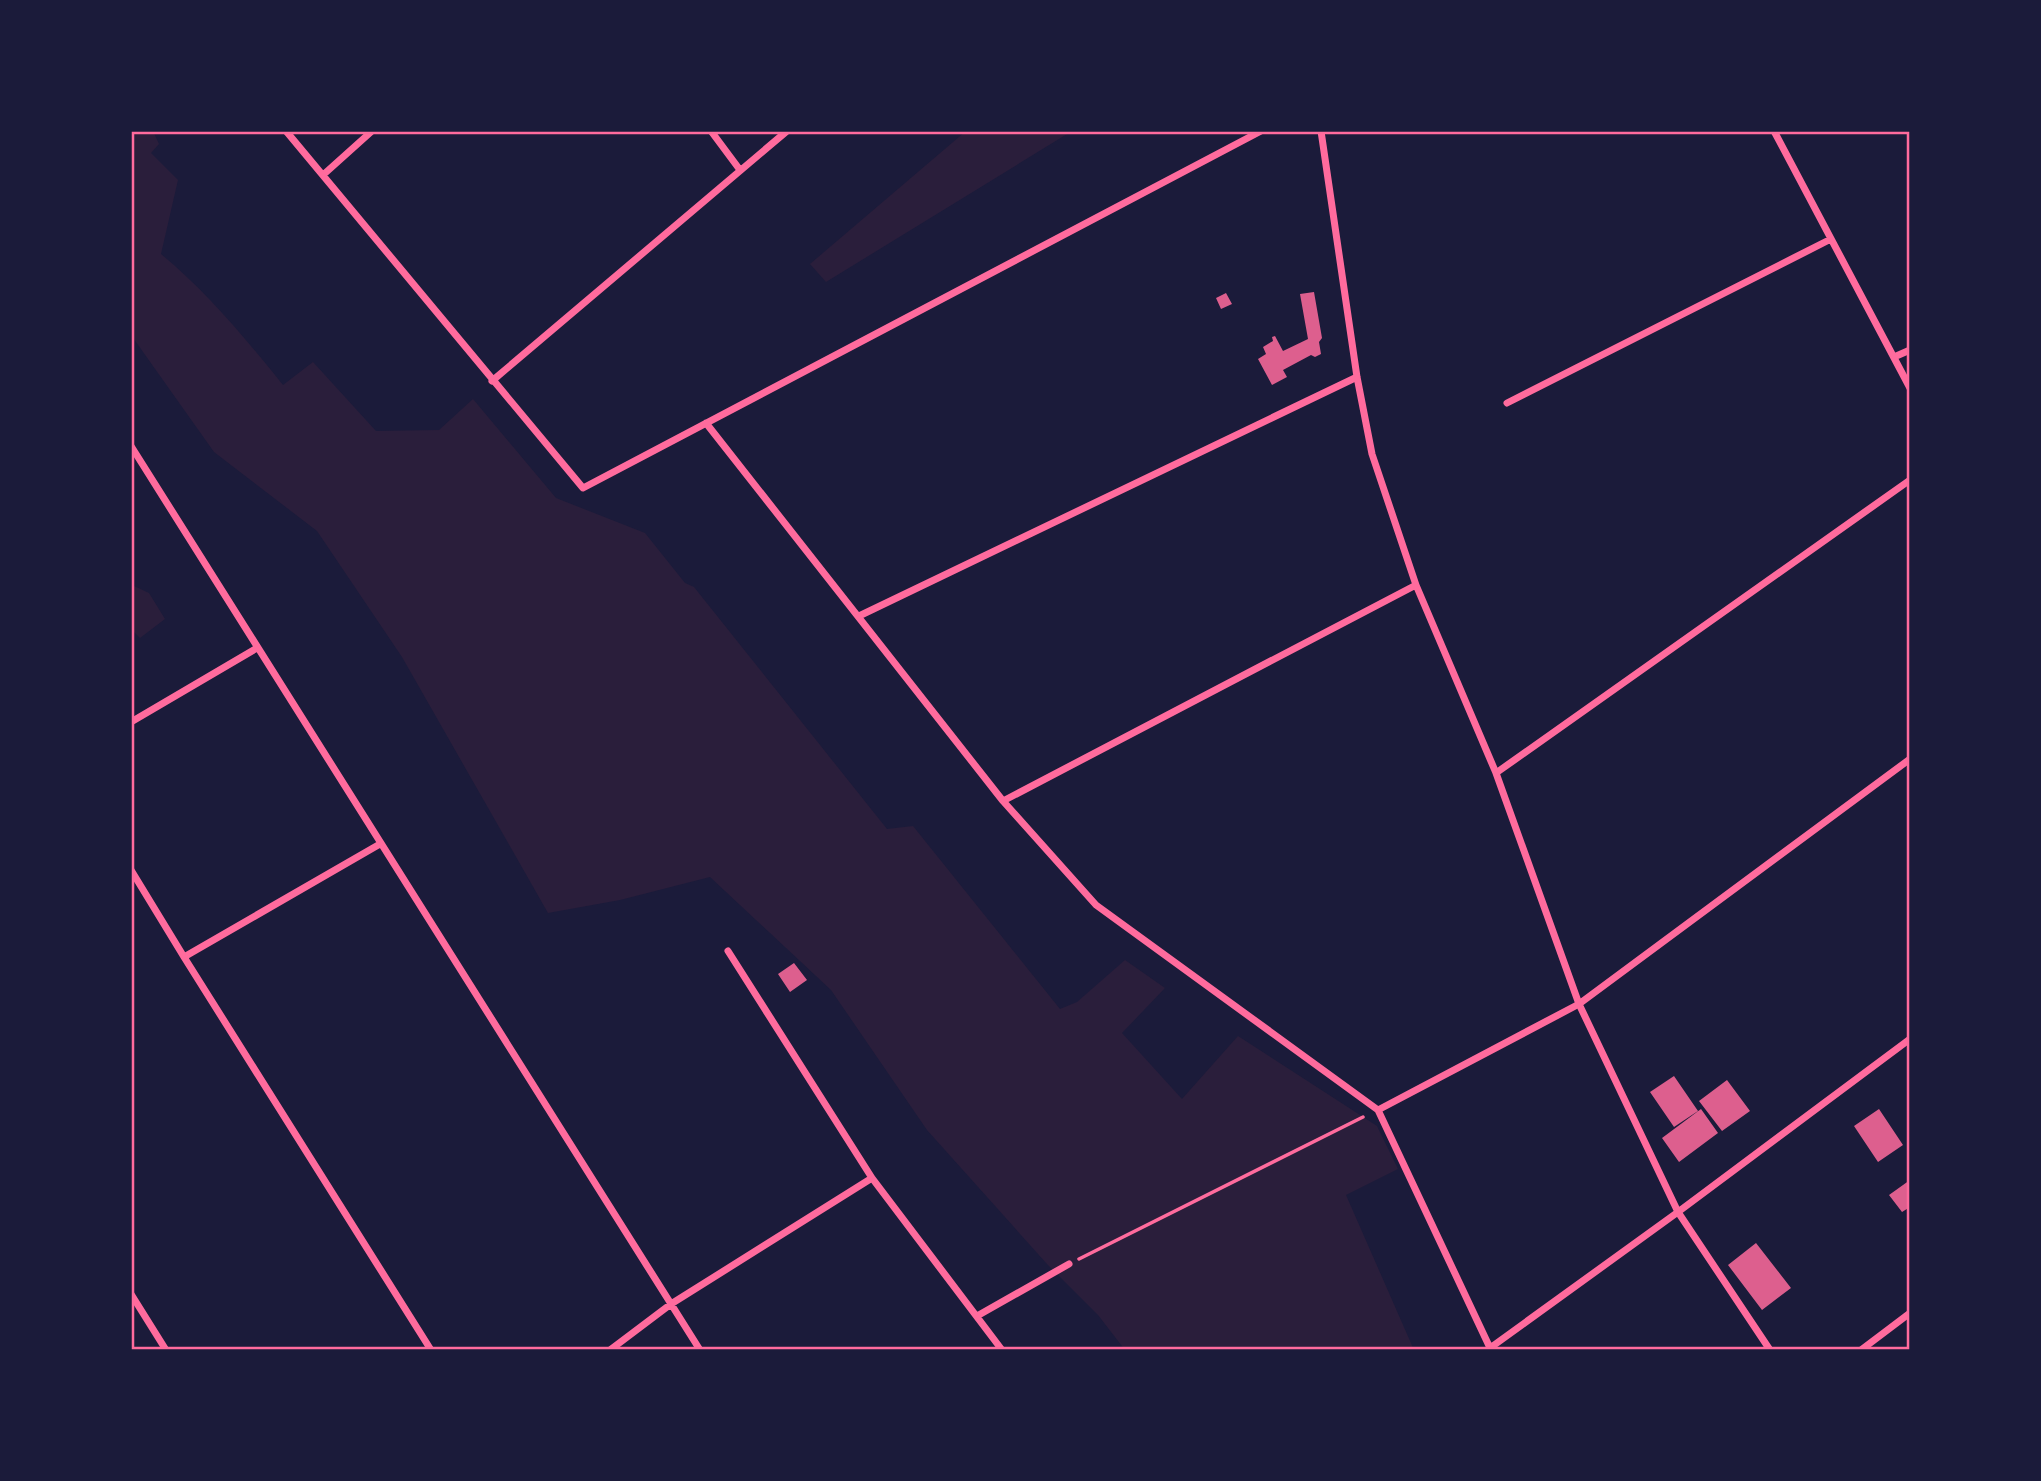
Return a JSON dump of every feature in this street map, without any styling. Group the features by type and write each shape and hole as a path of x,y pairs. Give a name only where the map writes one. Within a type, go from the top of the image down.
{"street":[{"path":"286,131 583,488 1261,131"},
{"path":"323,175 372,131"},
{"path":"710,131 740,170"},
{"path":"492,381 787,131"},
{"path":"1321,131 1357,377 1372,454 1416,584 1496,773 1579,1004 1678,1212 1770,1350"},
{"path":"1774,131 1829,240 1910,388"},
{"path":"1507,403 1829,240"},
{"path":"1894,357 1910,350"},
{"path":"859,616 1357,377"},
{"path":"706,423 1003,802 1096,905 1378,1110 1491,1349 1910,1039"},
{"path":"131,446 700,1350"},
{"path":"1496,773 1910,480"},
{"path":"1003,802 1416,584"},
{"path":"131,722 257,648"},
{"path":"1378,1110 1579,1004 1910,758"},
{"path":"184,957 380,844"},
{"path":"131,870 431,1350"},
{"path":"728,951 872,1178 1002,1350"},
{"path":"610,1350 671,1304 872,1178"},
{"path":"976,1316 1069,1264"},
{"path":"131,1294 166,1350"},
{"path":"1861,1350 1910,1313"}],"path":[{"path":"1069,1264 1378,1110"}],"shaded area":[{"path":"131,131 153,131 159,144 151,153 178,180 161,254 210,300 283,385 313,362 376,431 439,430 473,399 556,498 645,533 685,583 694,587 887,829 913,826 1060,1009 1077,1002 1125,960 1165,988 1122,1033 1182,1099 1238,1036 1377,1126 1398,1169 1346,1195 1414,1350 1125,1350 1098,1315 1047,1264 927,1130 831,990 710,877 620,900 548,913 402,657 317,531 214,452 131,335"},
{"path":"966,131 1072,131 826,282 810,264"},
{"path":"131,581 134,586 149,593 165,619 140,638 131,629"}],"building":[{"path":"1314,292 1322,338 1319,342 1321,354 1315,357 1311,355 1283,370 1287,377 1272,385 1258,359 1266,354 1263,347 1273,341 1272,337 1275,336 1283,351 1308,339 1300,294"},
{"path":"1226,293 1232,304 1221,309 1216,298"},
{"path":"794,963 807,980 790,992 778,974"},
{"path":"1674,1076 1698,1111 1674,1127 1650,1092"},
{"path":"1727,1080 1750,1111 1722,1131 1699,1101"},
{"path":"1701,1109 1718,1133 1679,1162 1662,1138"},
{"path":"1879,1109 1903,1145 1878,1162 1854,1126"},
{"path":"1910,1180 1910,1207 1902,1212 1889,1195"},
{"path":"1756,1243 1791,1288 1762,1310 1728,1265"}]}
